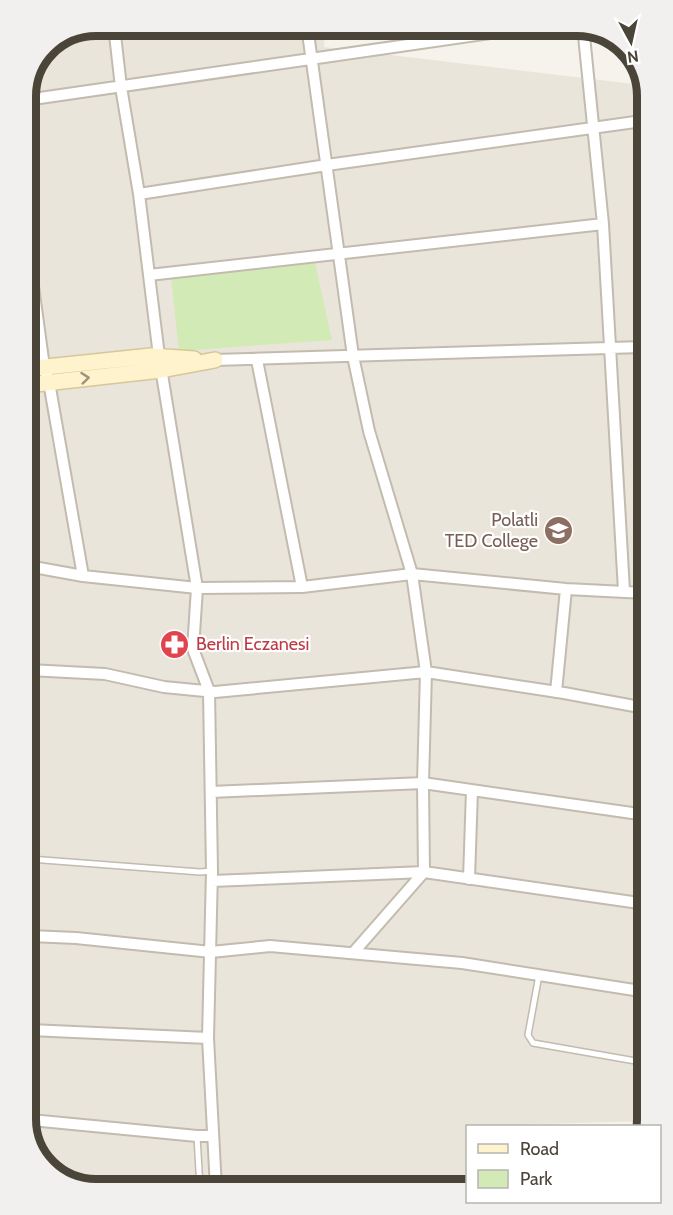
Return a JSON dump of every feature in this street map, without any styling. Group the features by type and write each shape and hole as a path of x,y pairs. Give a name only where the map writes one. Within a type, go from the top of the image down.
{"street":[{"path":"115,36 121,87 139,194 160,363 197,588 193,649 208,692 212,876 208,1038 215,1179"},
{"path":"309,36 353,356 369,431 412,574 426,672 423,783 424,872 353,953"},
{"path":"36,99 470,36"},
{"path":"584,36 603,224 624,591"},
{"path":"139,194 635,122"},
{"path":"149,275 603,224"},
{"path":"36,308 44,367 49,382 83,576"},
{"path":"36,368 637,347"},
{"path":"257,360 302,587"},
{"path":"36,384 160,363"},
{"path":"36,567 83,576 197,588 302,587 412,574 566,589 637,592"},
{"path":"556,692 566,589"},
{"path":"36,670 105,674 164,687 208,692 426,672 637,707"},
{"path":"211,792 423,783 637,814"},
{"path":"469,879 472,790"},
{"path":"212,876 424,872 637,903"},
{"path":"36,936 76,938 211,952 270,946 353,953 462,963 637,990"},
{"path":"36,1030 208,1038"},
{"path":"36,1120 212,1136"}],"lane":[{"path":"36,859 200,872 212,876"},
{"path":"539,975 528,1035 533,1043 637,1061"},
{"path":"197,1136 199,1179"}],"shaded area":[{"path":"325,36 324,47 636,84 637,1121 466,1125 466,1175 464,1179 92,1179 73,1174 60,1167 44,1149 37,1131 36,92 46,63 63,46 84,37"}],"green space":[{"path":"314,258 332,340 179,351 171,277"}],"place":[{"name":"Polatli TED College","path":"559,530"},
{"name":"Berlin Eczanesi","path":"175,644"}]}
